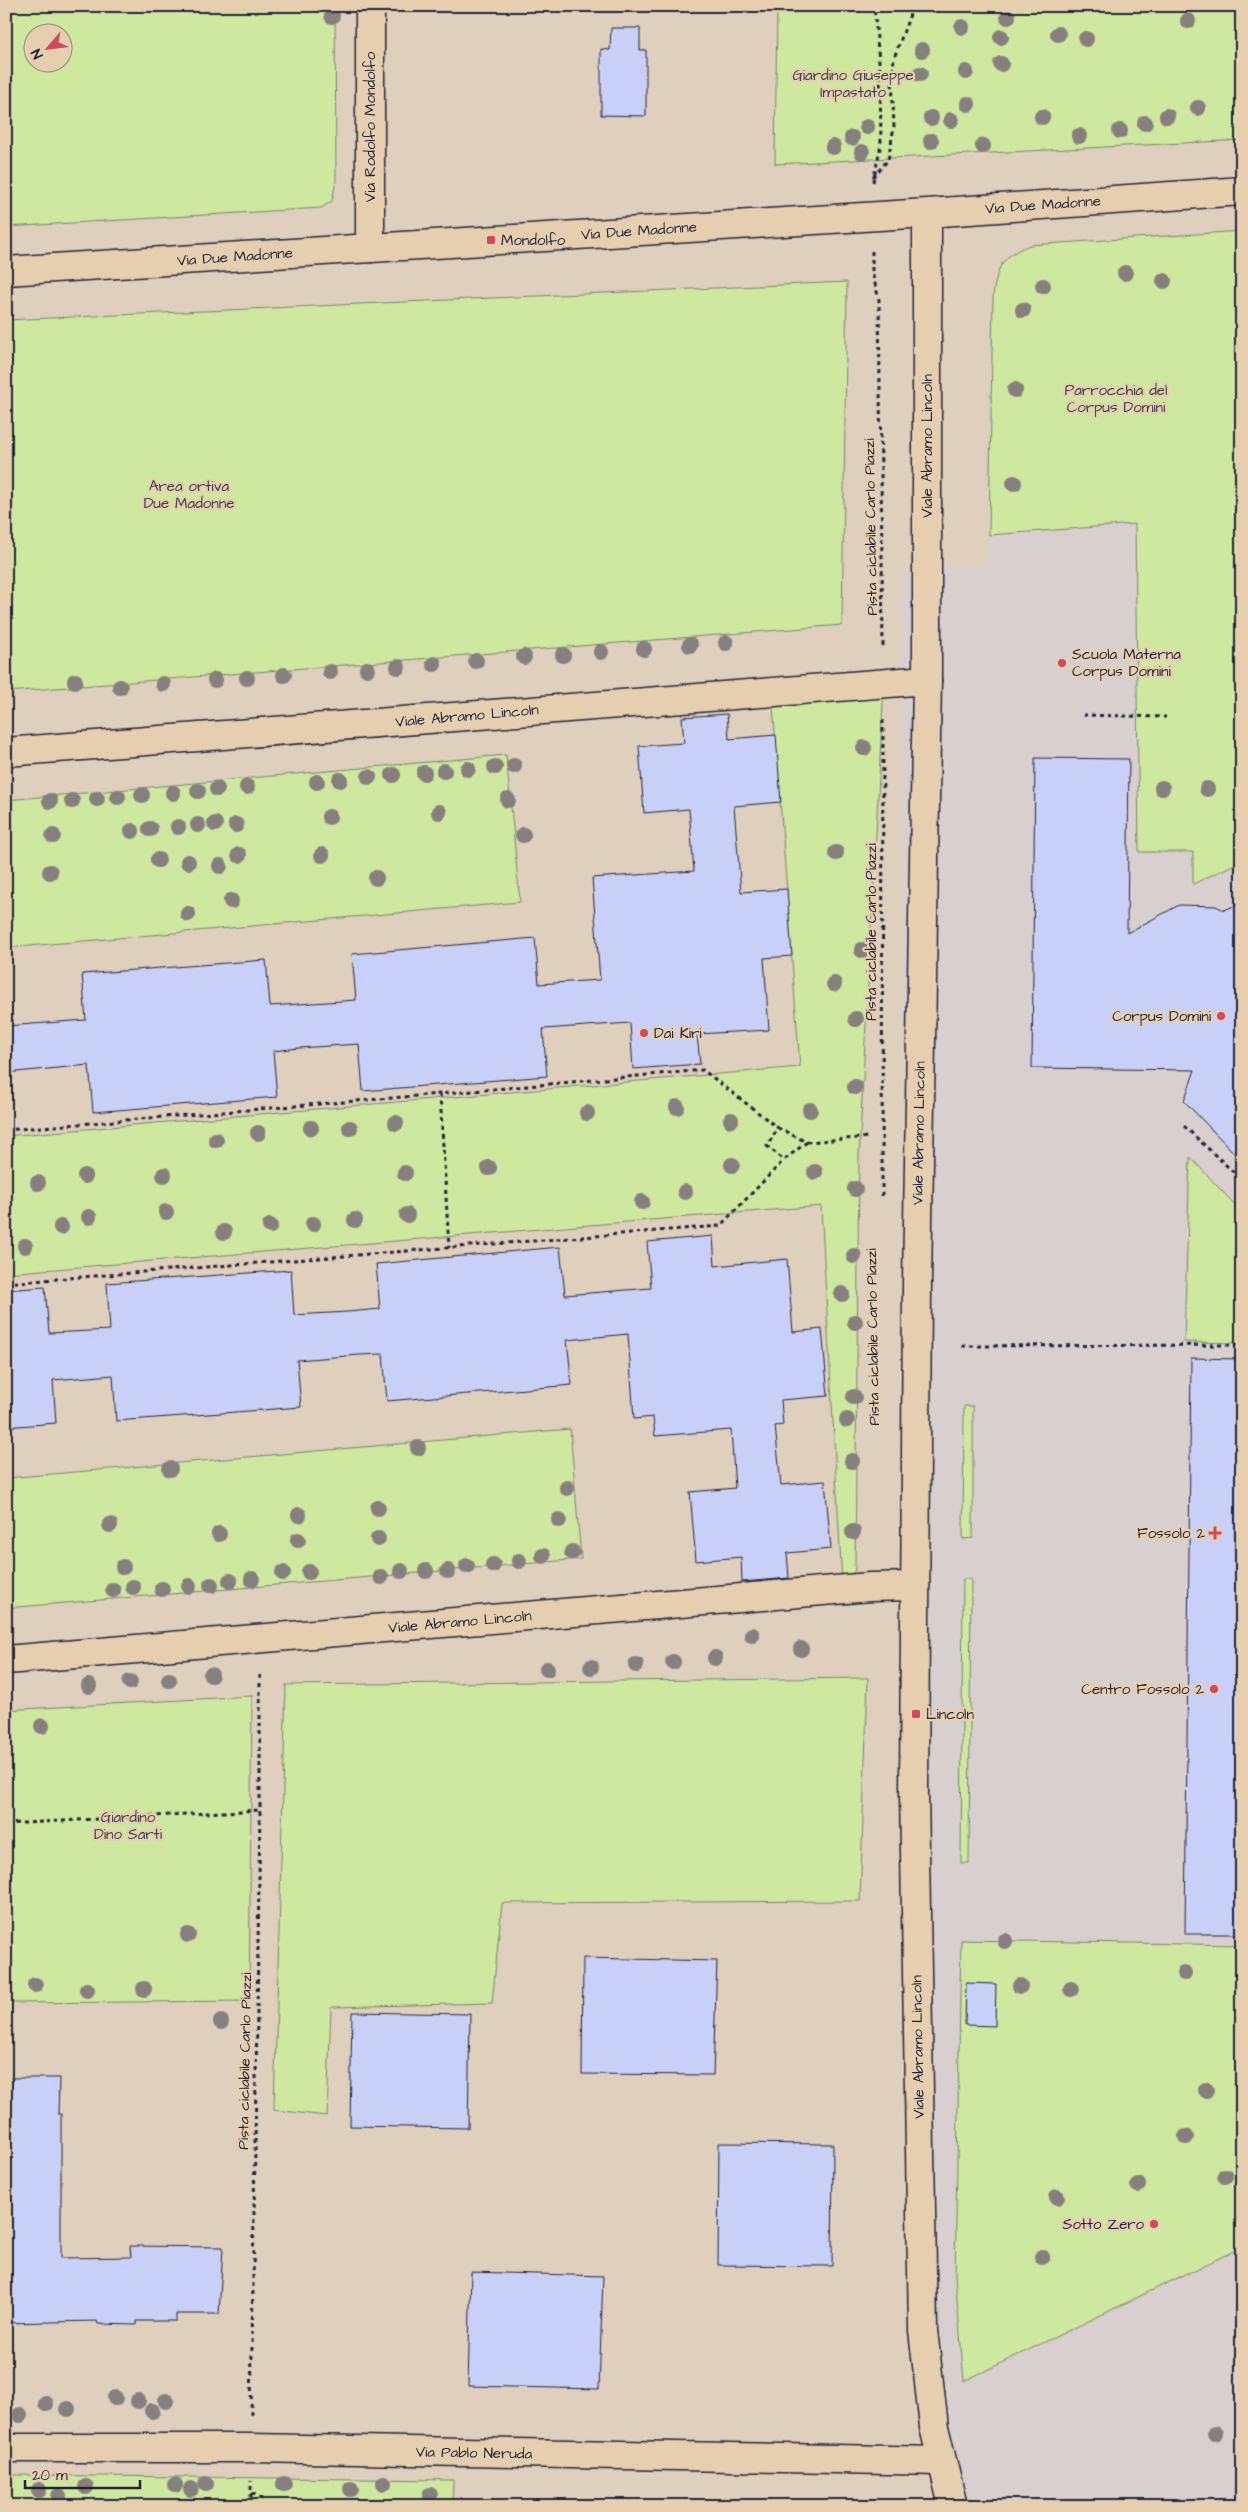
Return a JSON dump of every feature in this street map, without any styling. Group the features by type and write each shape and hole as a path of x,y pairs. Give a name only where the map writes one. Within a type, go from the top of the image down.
{"street":[{"name":"Via Rodolfo Mondolfo","path":"370,6 370,248"},
{"name":"Via Due Madonne","path":"6,271 927,213 1242,191"},
{"name":"Viale Abramo Lincoln","path":"927,213 927,680 917,1283 914,1792 923,2330 928,2387 941,2461 953,2506"},
{"name":"Viale Abramo Lincoln","path":"6,752 927,680"},
{"name":"Viale Abramo Lincoln","path":"6,1660 860,1588 914,1586"},
{"name":"Via Pablo Neruda","path":"6,2448 251,2448 941,2461"}],"path":[{"path":"874,6 880,72 880,144 873,178 888,160 894,127 892,79 894,58 913,6"},
{"name":"Pista ciclabile Carlo Piazzi","path":"872,272 879,300 884,683 882,1205"},
{"path":"1083,715 1166,717"},
{"path":"6,1130 703,1070 778,1128 807,1142 870,1136"},
{"path":"440,1094 449,1248"},
{"path":"1184,1126 1242,1180"},
{"path":"778,1128 767,1146 784,1160"},
{"path":"6,1283 720,1226 784,1160 807,1142"},
{"path":"962,1346 1242,1345"},
{"name":"Pista ciclabile Carlo Piazzi","path":"251,2416 260,1697"},
{"path":"6,1824 260,1810"},
{"path":"251,2506 252,2492 263,2499 263,2506"}],"shaded area":[{"path":"1135,524 1135,562 1242,560 1242,2506 943,2506 917,2411 908,2255 909,1883 901,568 989,566 989,535"}],"green space":[{"path":"6,6 335,6 336,181 332,201 321,208 6,227"},
{"name":"Giardino Giuseppe Impastato","path":"777,6 1242,6 1242,140 775,164"},
{"name":"Parrocchia del Corpus Domini","path":"1242,231 1242,865 1233,865 1193,884 1193,852 1139,852 1135,524 989,535 993,297 996,278 1002,264 1020,249 1030,245"},
{"name":"Area ortiva Due Madonne","path":"847,282 842,625 6,692 6,320"},
{"path":"884,683 859,1155 855,1570 848,1580 842,1582 821,1206 6,1273 6,1136 800,1067 772,692"},
{"path":"506,755 520,902 6,948 6,800"},
{"path":"1190,1157 1239,1209 1242,1209 1242,1343 1184,1342"},
{"path":"964,1406 973,1406 973,1538 963,1539"},
{"path":"570,1429 581,1559 6,1608 6,1478"},
{"path":"963,1579 971,1579 969,1863 961,1863"},
{"path":"868,1678 860,1901 502,1903 492,2003 331,2007 327,2116 274,2110 286,1685"},
{"name":"Giardino Dino Sarti","path":"252,1696 249,2001 6,2003 6,1710"},
{"path":"961,1940 1242,1945 1242,2247 964,2381 955,2276"},
{"path":"6,2475 453,2480 452,2506 6,2506"}],"building":[{"path":"611,28 640,28 640,50 646,50 646,116 601,115 601,49 610,50"},
{"path":"727,714 729,739 776,735 781,802 734,806 741,892 787,889 792,956 764,958 769,1030 697,1034 700,1064 633,1069 630,1023 543,1029 547,1076 363,1091 359,1044 273,1051 277,1097 93,1112 89,1065 6,1073 6,1026 86,1020 82,974 266,960 270,1006 356,1000 352,954 535,938 539,984 600,980 592,878 694,871 689,809 644,813 639,746 684,743 682,717"},
{"path":"1035,758 1129,759 1127,933 1179,905 1216,906 1224,910 1242,903 1242,1161 1184,1101 1195,1070 1032,1068"},
{"path":"713,1236 715,1266 787,1259 793,1332 822,1329 828,1396 781,1400 783,1425 775,1426 781,1485 825,1481 831,1549 787,1553 789,1578 742,1582 741,1557 696,1561 690,1492 735,1488 731,1430 655,1436 653,1417 634,1419 628,1334 567,1340 572,1385 387,1401 383,1354 359,1355 297,1360 301,1407 116,1421 113,1375 53,1380 56,1423 6,1427 6,1290 45,1287 49,1333 110,1330 107,1283 291,1270 294,1315 348,1312 380,1309 376,1264 560,1247 565,1295 651,1288 647,1242"},
{"name":"Centro Fossolo 2","path":"1191,1358 1242,1359 1242,1934 1185,1934"},
{"path":"583,1958 717,1961 713,2075 582,2074"},
{"path":"966,1983 996,1984 995,2026 965,2025"},
{"path":"352,2012 470,2014 468,2128 350,2126"},
{"path":"6,2078 59,2078 58,2114 61,2114 61,2258 131,2257 130,2246 223,2247 219,2314 176,2314 176,2321 137,2321 137,2325 98,2324 97,2321 6,2323"},
{"path":"719,2143 833,2144 832,2266 718,2265"},
{"path":"471,2272 603,2276 599,2389 468,2386"}],"place":[{"name":"Mondolfo","path":"491,240"},
{"name":"Scuola Materna Corpus Domini","path":"1062,663"},
{"name":"Corpus Domini","path":"1221,1016"},
{"name":"Dai Kiri","path":"644,1033"},
{"name":"Fossolo 2","path":"1215,1533"},
{"name":"Centro Fossolo 2","path":"1214,1689"},
{"name":"Lincoln","path":"916,1714"},
{"name":"Sotto Zero","path":"1154,2224"}]}
